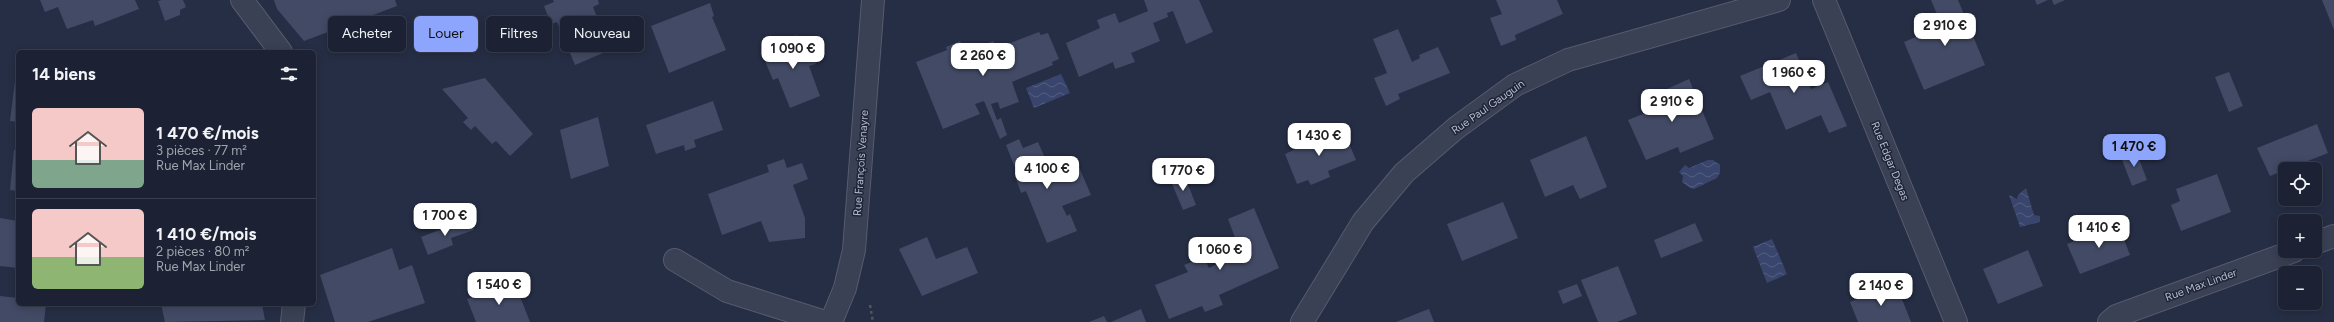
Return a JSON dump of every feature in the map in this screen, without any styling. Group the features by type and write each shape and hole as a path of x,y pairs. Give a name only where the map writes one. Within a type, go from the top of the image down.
{"street":[{"path":"242,0 280,50"},
{"name":"Rue François Venayre","path":"830,322 845,288 854,250 873,0"},
{"name":"Rue Paul Gauguin","path":"1302,322 1363,222 1404,173 1456,128 1515,85 1568,60 1779,0"},
{"name":"Rue Edgar Degas","path":"1824,0 1956,322"},
{"path":"2322,240 2334,236"},
{"name":"Rue Max Linder","path":"2109,322 2116,316 2278,257"},
{"path":"674,260 727,291 825,322"},
{"path":"292,322 294,306"}],"water":[{"path":"1061,74 1070,93 1034,108 1026,88"},
{"path":"1708,160 1713,160 1720,165 1720,173 1717,178 1694,189 1682,182 1683,176 1679,172 1685,165 1689,168"},
{"path":"2026,188 2034,215 2040,216 2040,222 2020,227 2009,195 2017,199 2018,195"},
{"path":"1772,239 1787,274 1767,283 1753,247"}],"building":[{"path":"40,0 135,0 139,9 95,26 93,20 67,29 58,7 45,12"},
{"path":"183,0 186,7 180,10 180,15 165,21 158,1"},
{"path":"274,0 395,0 397,6 370,16 328,16 328,32 304,41 277,9"},
{"path":"553,0 598,0 599,4 593,7 597,16 560,16 560,29 557,22 552,24 552,16 548,16 544,6 554,2"},
{"path":"1144,0 1199,0 1213,32 1186,44 1173,11 1167,13 1168,17 1153,23 1160,41 1131,53 1135,62 1115,69 1113,62 1079,77 1066,43 1100,28 1097,20 1115,13 1119,23 1148,11"},
{"path":"1496,0 1557,0 1563,14 1515,35 1516,40 1501,46 1490,18 1502,14"},
{"path":"1931,0 1958,0 1985,65 1924,90 1904,42 1942,26"},
{"path":"2035,0 2048,0 2037,5"},
{"path":"2052,0 2065,0 2054,5"},
{"path":"2322,0 2334,0 2334,30"},
{"path":"710,3 714,16 712,17 726,50 669,73 651,26"},
{"path":"1398,29 1412,62 1420,58 1419,55 1438,47 1450,73 1398,94 1400,99 1386,106 1374,78 1387,73 1373,39"},
{"path":"1039,32 1041,35 1048,33 1059,59 1052,62 1053,65 1012,82 1019,102 1000,109 998,102 991,104 997,120 1001,118 1007,135 1000,139 984,101 975,104 980,114 943,129 916,62 947,50 946,47 960,41 969,62 982,58 978,47 993,41 997,48"},
{"path":"797,35 802,48 809,46 816,64 809,66 820,96 790,108 778,78 773,80 765,61 772,60 767,46"},
{"path":"570,52 605,52 575,65"},
{"path":"1796,53 1811,89 1828,82 1847,126 1829,133 1821,115 1786,130 1770,92 1751,100 1740,76"},
{"path":"2229,72 2243,106 2229,112 2215,77"},
{"path":"485,78 533,134 510,156 496,141 492,144 475,126 471,130 463,122 468,118 442,89"},
{"path":"1689,79 1714,139 1680,153 1678,147 1646,160 1628,120 1660,107 1656,94"},
{"path":"15,81 16,81 16,122 10,121"},
{"path":"713,101 723,130 694,140 696,147 685,151 684,145 656,154 646,125"},
{"path":"598,117 609,166 571,179 560,130"},
{"path":"2317,124 2328,153 2305,162 2278,162 2278,173 2270,176 2257,148"},
{"path":"1343,129 1356,160 1328,171 1330,177 1311,185 1308,180 1297,184 1285,154 1296,149 1294,143 1313,135 1316,141"},
{"path":"1586,136 1607,187 1580,199 1573,185 1545,197 1530,160"},
{"path":"1019,139 1023,148 1038,142 1048,165 1043,167 1049,179 1079,167 1091,195 1062,206 1067,216 1070,214 1077,231 1047,243 1026,191 1021,193 1016,179 1019,178 1006,145"},
{"path":"14,150 16,150 16,191 10,190"},
{"path":"2136,151 2147,180 2132,186 2121,157"},
{"path":"784,159 787,168 802,163 808,179 793,185 805,218 805,238 769,242 761,221 722,235 708,194 769,172 767,165"},
{"path":"1184,174 1196,205 1183,210 1170,179"},
{"path":"2217,174 2231,212 2181,231 2171,205 2180,201 2176,189"},
{"path":"1503,202 1518,238 1462,261 1447,224"},
{"path":"1254,208 1279,268 1219,295 1223,305 1205,312 1202,306 1169,319 1155,285 1188,272 1184,265 1204,257 1209,268 1233,256 1235,259 1242,256 1228,219"},
{"path":"0,218 16,221 16,268 0,266"},
{"path":"463,221 465,225 471,223 474,230 451,238 453,245 428,255 421,237"},
{"path":"1695,223 1703,241 1661,258 1654,240"},
{"path":"2118,224 2130,255 2080,274 2067,244"},
{"path":"927,237 936,259 967,247 978,273 922,296 899,249"},
{"path":"392,248 399,270 412,265 425,303 368,322 335,322 320,275"},
{"path":"2028,250 2043,286 1998,304 1983,269"},
{"path":"1618,266 1637,314 1617,322 1598,322 1581,280"},
{"path":"514,281 530,322 476,322 467,299"},
{"path":"1577,284 1582,296 1563,304 1558,291"},
{"path":"1896,284 1911,322 1858,322 1850,302"},
{"path":"0,296 16,298 16,306 46,306 44,322 0,322"},
{"path":"161,306 262,306 265,320 165,322"},
{"path":"1141,309 1146,322 1111,322"},
{"path":"1429,309 1434,322 1396,322 1421,312"},
{"path":"1104,316 1107,322 1089,322"}]}
